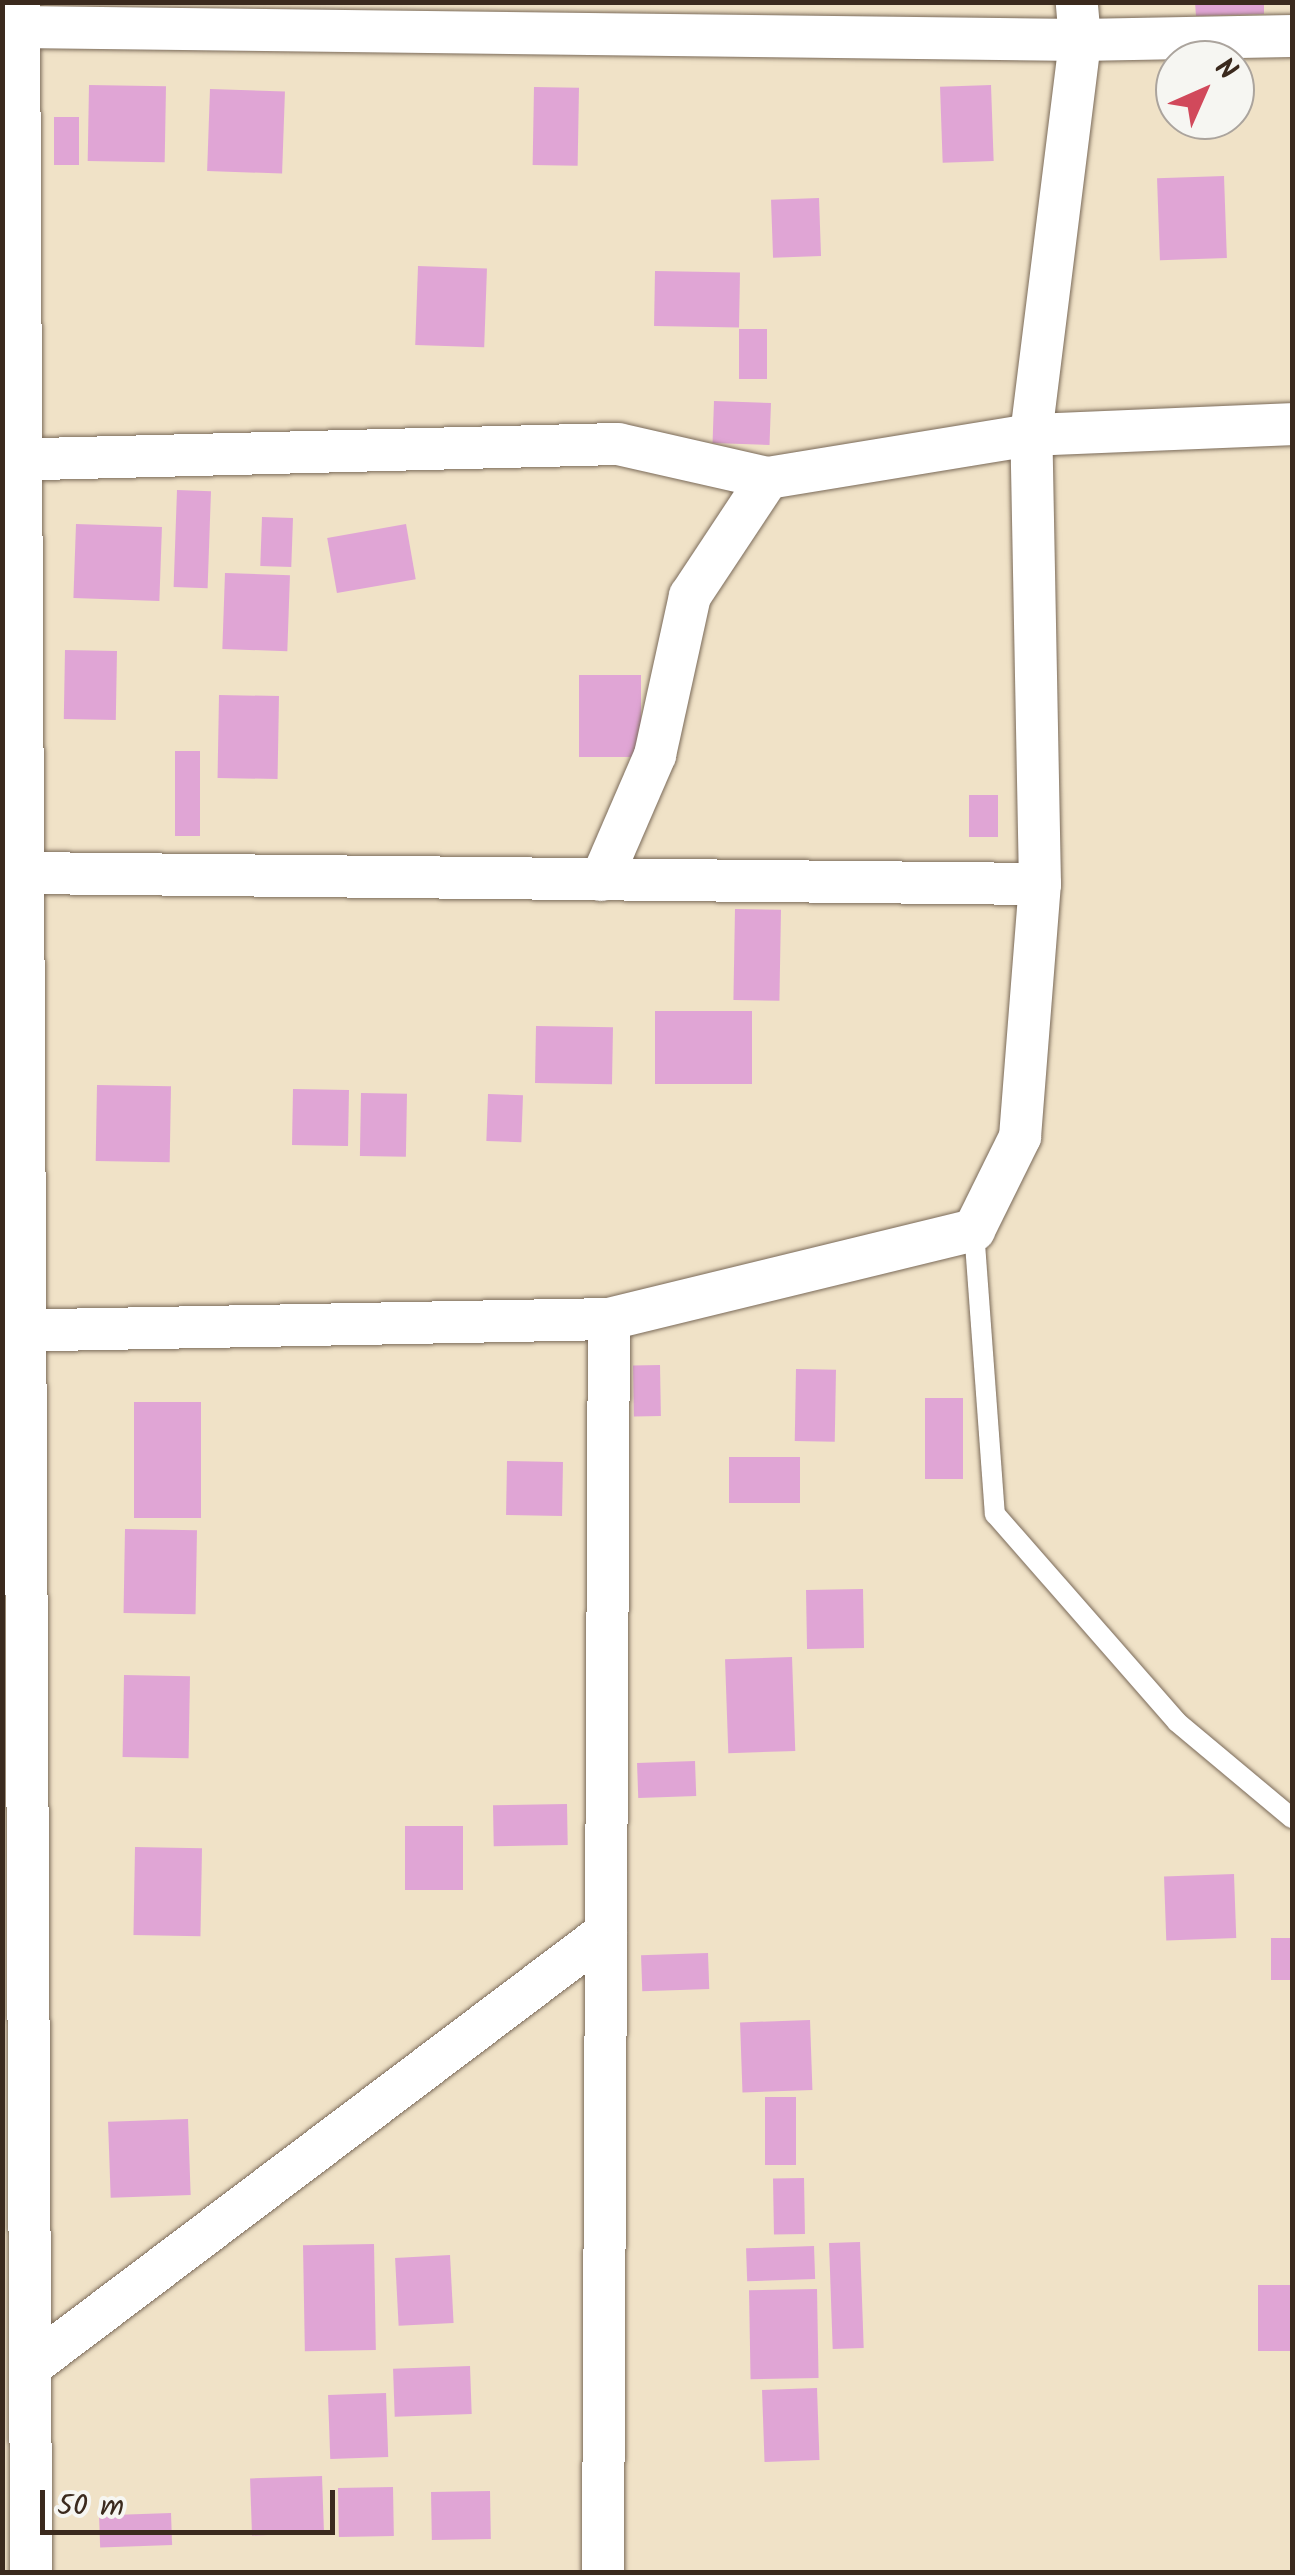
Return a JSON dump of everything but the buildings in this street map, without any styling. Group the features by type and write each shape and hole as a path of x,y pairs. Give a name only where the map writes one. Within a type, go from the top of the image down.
{"street":[{"path":"31,2572 17,2447 30,2366 14,1331 23,874 10,461 19,15 1078,21 1292,36"},
{"path":"14,1331 610,1319 974,1230 1020,1137 1040,884 1032,435 1078,21"},
{"path":"10,461 618,444 768,478 1032,435 1292,424"},
{"path":"601,880 655,755 690,596 768,478"},
{"path":"23,874 1040,884"},
{"path":"603,2572 610,1319"},
{"path":"30,2366 606,1932"}],"lane":[{"path":"974,1230 995,1514 1177,1722 1292,1818"}]}
